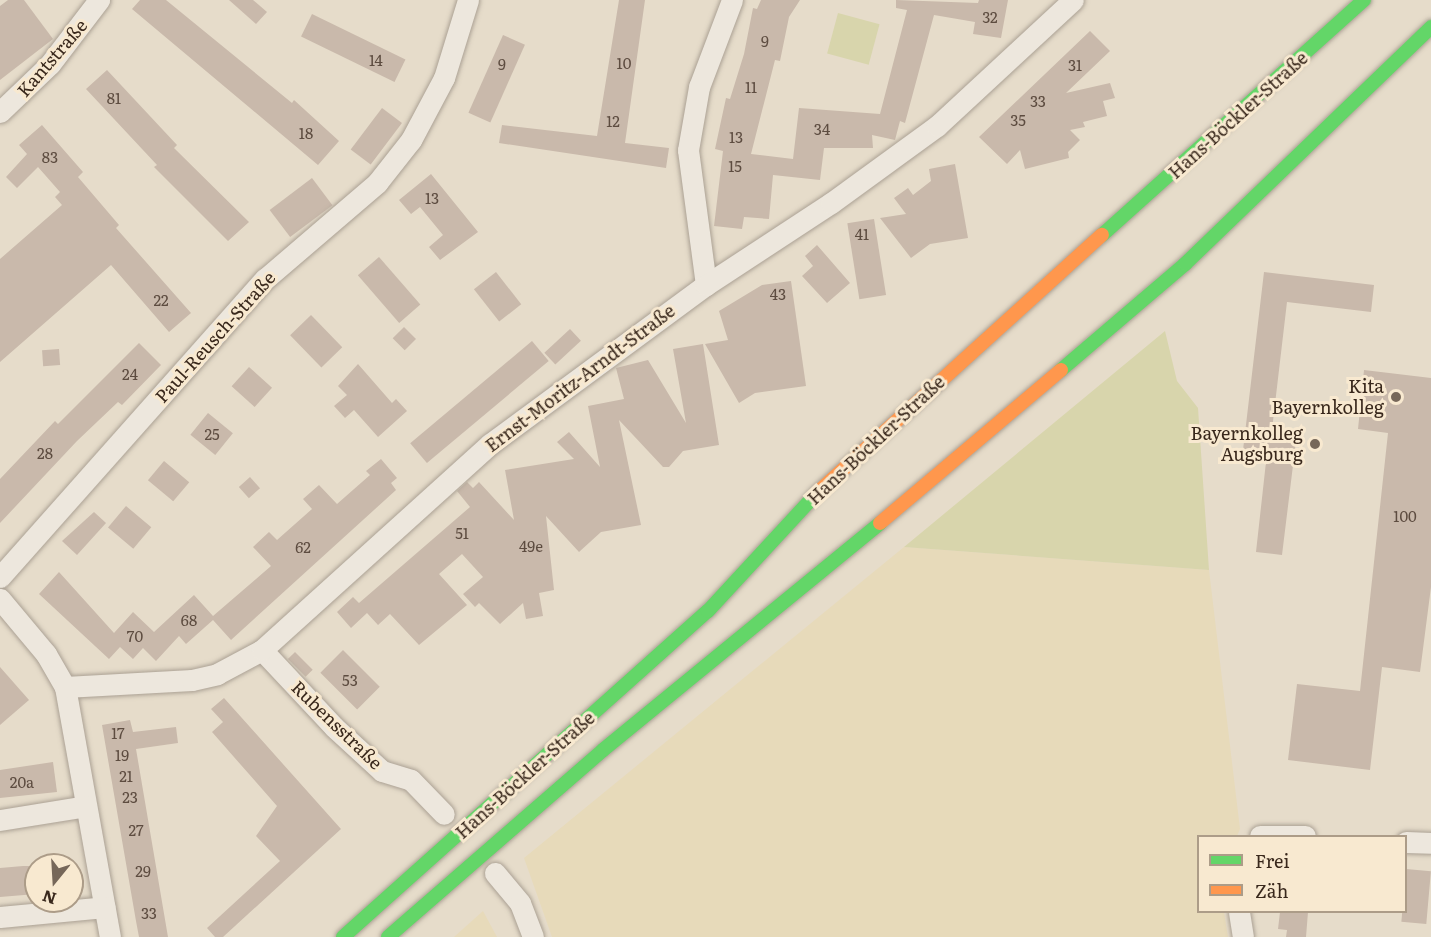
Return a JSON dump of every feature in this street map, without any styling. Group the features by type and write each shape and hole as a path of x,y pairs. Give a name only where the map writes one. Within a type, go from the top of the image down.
{"main road":[{"name":"Hans-Böckler-Straße","path":"343,937 708,611 836,473 1364,0"},
{"name":"Hans-Böckler-Straße","path":"388,937 603,750 810,583 1185,264 1431,27"}],"street":[{"name":"Kantstraße","path":"0,112 50,64 99,0"},
{"name":"Paul-Reusch-Straße","path":"0,576 265,279 377,183 411,140 444,78 468,0"},
{"path":"706,285 688,150 699,87 732,0"},
{"name":"Ernst-Moritz-Arndt-Straße","path":"65,687 192,681 225,670 262,650 490,444 706,285 831,203 937,126 1072,0"},
{"path":"0,599 46,654 65,687 110,937"},
{"name":"Rubensstraße","path":"262,650 382,771 411,780 444,814"},
{"path":"0,820 86,806"},
{"path":"1407,842 1431,843"},
{"path":"495,873 520,903 533,937"},
{"path":"0,917 105,907"},
{"path":"1239,913 1243,937"}],"shaded area":[{"path":"838,13 880,24 869,65 827,54"},
{"path":"1165,331 1177,381 1198,408 1209,570 904,547"},
{"path":"904,547 1209,570 1240,829 1237,835 1197,835 1197,913 1224,913 1228,937 552,937 524,858"},
{"path":"483,911 497,937 454,937"}],"building":[{"path":"8,0 24,0 53,39 0,80 0,6"},
{"path":"140,0 166,0 292,103 294,100 339,141 318,165 132,9"},
{"path":"229,0 253,0 267,12 256,24"},
{"path":"619,0 645,0 625,143 669,148 666,168 499,143 502,125 597,136"},
{"path":"761,0 800,0 789,17 780,61 775,60 751,154 793,159 799,108 880,114 907,10 896,8 896,0 978,3 979,0 1008,0 1001,38 973,34 975,22 934,15 905,123 900,121 895,140 872,135 873,148 824,148 820,180 773,175 769,219 744,217 742,229 714,226 723,151 715,149 726,98 730,99 744,54 753,8 757,9"},
{"path":"312,14 405,60 395,82 301,36"},
{"path":"1090,31 1110,51 1066,93 1110,83 1115,98 1103,101 1107,116 1083,122 1085,127 1070,130 1080,140 1068,152 1069,158 1025,169 1020,150 1007,164 979,137"},
{"path":"503,35 525,45 490,122 468,113"},
{"path":"107,70 177,145 174,148 249,222 228,241 154,167 157,165 86,89"},
{"path":"382,108 402,123 371,165 351,150"},
{"path":"42,125 83,172 78,177 119,225 116,228 191,313 169,332 111,265 0,362 0,259 62,205 55,197 60,192 38,167 17,188 6,177 27,154 19,145"},
{"path":"955,164 968,238 930,244 911,258 880,218 906,214 894,198 908,188 913,195 931,181 929,169"},
{"path":"431,174 478,232 440,260 429,247 443,235 420,207 411,214 399,200"},
{"path":"312,178 332,205 290,237 270,210"},
{"path":"874,219 886,295 859,299 847,223"},
{"path":"817,245 850,283 827,303 802,276 813,266 805,256"},
{"path":"379,257 420,305 399,323 358,275"},
{"path":"496,272 521,304 499,322 474,289"},
{"path":"1264,272 1374,285 1371,312 1287,302 1271,438 1296,441 1282,555 1256,552 1267,453 1243,450"},
{"path":"791,281 806,386 755,393 739,403 705,344 728,340 719,311 762,285"},
{"path":"311,315 342,347 321,368 290,335"},
{"path":"404,327 416,339 405,350 393,338"},
{"path":"570,329 581,341 555,365 544,353"},
{"path":"532,341 549,361 427,463 410,443"},
{"path":"139,343 161,365 122,405 118,402 77,441 0,523 0,479 55,421 58,424"},
{"path":"703,344 719,445 683,451 669,467 663,467 619,420 641,525 601,532 579,552 546,516 554,590 539,593 543,616 526,619 523,603 500,624 479,603 475,607 463,594 483,577 462,554 439,574 467,605 419,645 390,614 378,625 367,613 351,628 337,612 353,597 359,603 470,507 457,491 467,482 473,488 479,482 514,520 505,470 574,459 557,442 569,432 600,467 588,406 624,399 616,368 648,360 686,423 673,349"},
{"path":"59,349 60,365 43,366 42,350"},
{"path":"358,364 392,403 396,399 407,411 378,437 354,410 345,418 334,406 347,395 338,386"},
{"path":"249,367 272,388 255,407 232,386"},
{"path":"1364,370 1431,378 1431,587 1420,672 1382,667 1370,770 1288,760 1297,684 1360,691 1388,433 1358,429"},
{"path":"208,413 233,433 215,455 190,435"},
{"path":"381,459 397,478 391,483 396,490 231,640 213,620 186,644 179,636 156,661 143,648 133,659 120,647 109,659 39,594 59,572 114,633 133,612 154,632 194,595 213,616 271,566 253,547 269,532 277,540 312,509 303,499 319,485 337,504 370,475 366,471"},
{"path":"164,461 189,482 173,501 148,480"},
{"path":"250,477 260,488 249,498 239,487"},
{"path":"126,506 151,527 133,549 108,527"},
{"path":"94,512 106,523 77,555 62,541"},
{"path":"343,650 380,687 357,709 320,673"},
{"path":"295,652 313,670 306,677 288,659"},
{"path":"0,667 29,700 0,725"},
{"path":"224,698 341,829 223,937 215,937 207,928 280,861 256,836 277,806 212,732 223,722 211,709"},
{"path":"130,720 133,732 176,727 178,743 136,749 168,937 139,937 136,921 102,725"},
{"path":"53,762 57,792 0,798 0,770"},
{"path":"24,866 24,895 0,897 0,868"},
{"path":"1407,869 1431,871 1426,924 1401,922 1402,913 1407,913"},
{"path":"1280,913 1308,913 1306,937 1286,937 1287,930 1278,929"}],"traffic: fast":[{"path":"1102,235 1364,0"},
{"path":"1061,370 1185,264 1431,27"},
{"path":"343,937 708,611 816,494"},
{"path":"388,937 603,750 880,523"}],"traffic: slow":[{"path":"816,494 1102,235"},
{"path":"880,523 1061,370"}],"place":[{"name":"Kita Bayernkolleg","path":"1396,397"},
{"name":"Bayernkolleg Augsburg","path":"1315,444"}]}
